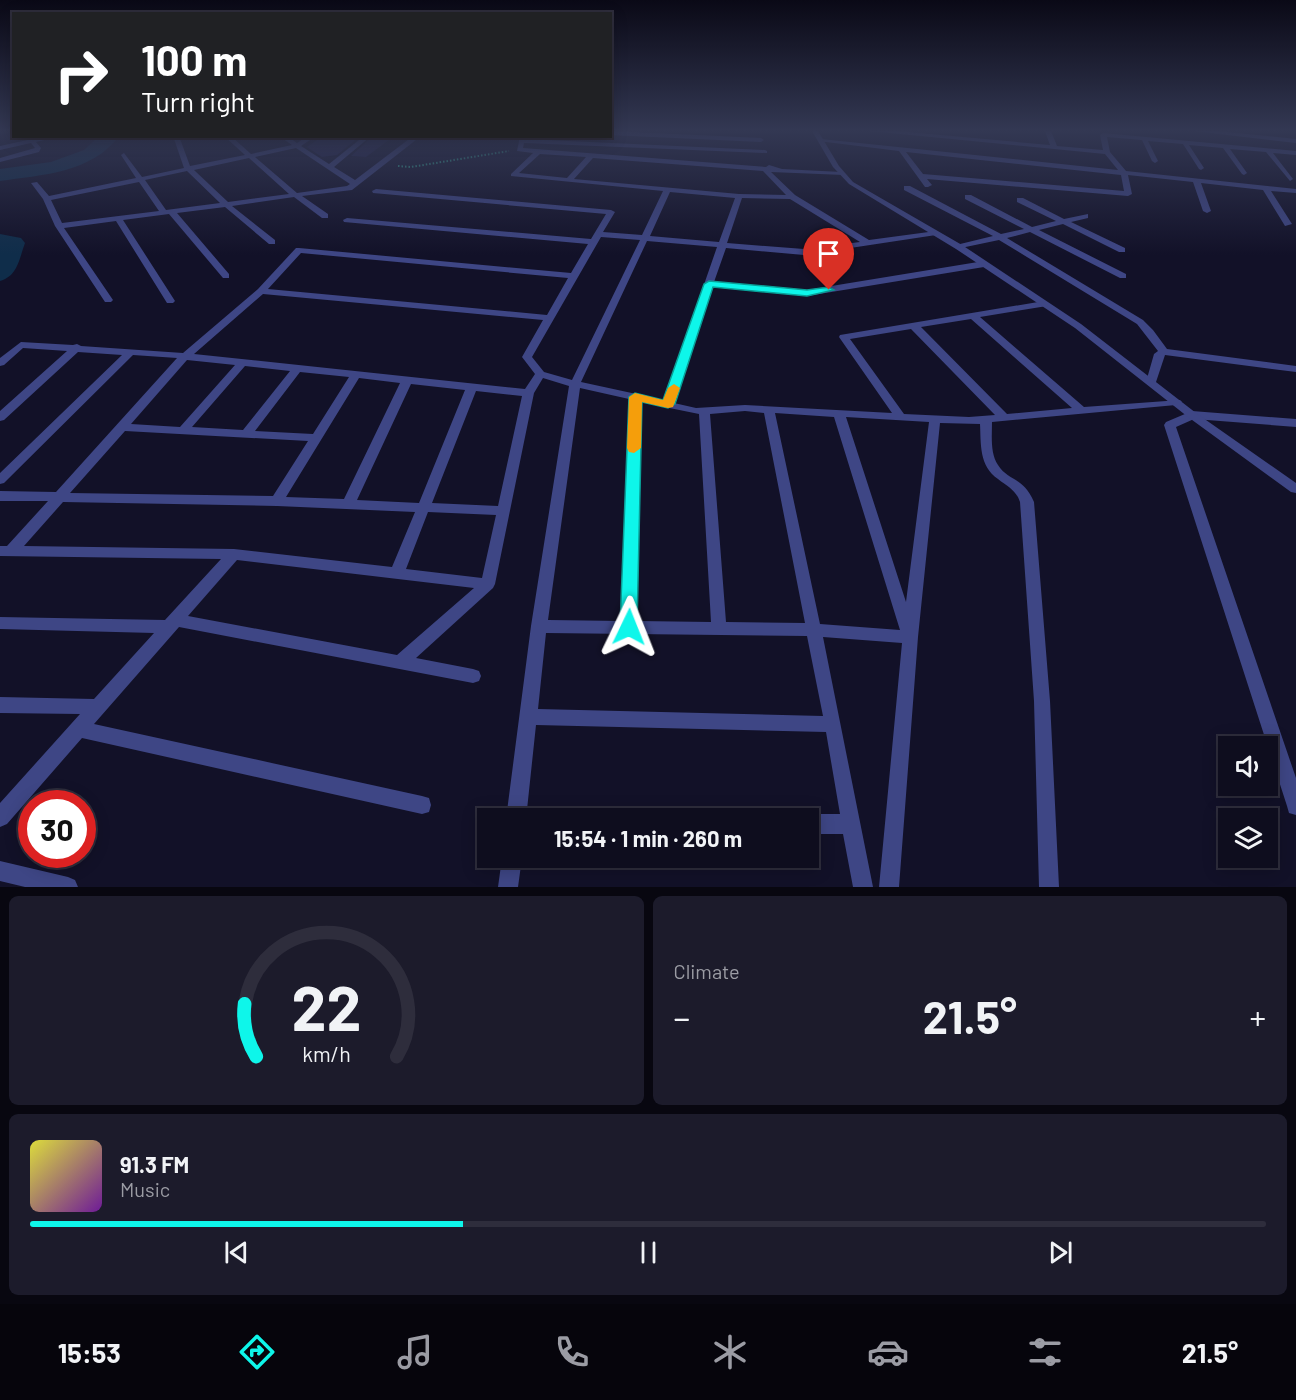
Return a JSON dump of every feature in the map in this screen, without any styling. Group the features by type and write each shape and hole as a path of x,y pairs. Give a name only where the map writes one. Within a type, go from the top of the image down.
{"street":[{"path":"136,172 225,276"},
{"path":"47,199 174,172"},
{"path":"193,172 272,242"},
{"path":"268,172 325,216"},
{"path":"338,172 356,183"},
{"path":"59,226 349,188 370,172"},
{"path":"516,172 513,175 739,196 792,197"},
{"path":"568,180 575,172"},
{"path":"768,172 792,197 868,243"},
{"path":"816,172 842,174 851,183 959,247 1078,326 1192,415 1296,489"},
{"path":"918,172 928,185"},
{"path":"1118,172 1296,191"},
{"path":"1285,172 1290,178"},
{"path":"921,176 1128,194 1124,173"},
{"path":"1196,180 1207,211"},
{"path":"35,183 47,199 59,226 108,300"},
{"path":"907,188 1000,237 1146,326 1164,352"},
{"path":"1266,188 1288,224"},
{"path":"517,808 539,626 575,384 668,189"},
{"path":"376,191 611,212 527,357 540,374 575,384 704,410 745,408 935,420 1004,418 1176,402"},
{"path":"668,404 739,196"},
{"path":"968,197 1033,228 1123,276"},
{"path":"1020,200 1065,220 1122,250"},
{"path":"959,247 1085,216"},
{"path":"118,218 170,301"},
{"path":"347,220 596,238 646,238 804,252 936,233"},
{"path":"6,551 61,497 185,356 261,291 299,250 573,276"},
{"path":"709,284 807,293 984,264"},
{"path":"261,291 550,318"},
{"path":"901,417 844,337 1044,304"},
{"path":"973,316 1081,410"},
{"path":"913,325 1004,418"},
{"path":"0,363 21,345 77,347 185,356 528,393"},
{"path":"0,417 77,347"},
{"path":"0,480 132,351"},
{"path":"1151,382 1159,354 1164,352 1296,369"},
{"path":"183,430 243,362"},
{"path":"247,433 297,368"},
{"path":"399,663 488,584 528,393 540,374"},
{"path":"277,501 356,375"},
{"path":"348,505 407,380"},
{"path":"397,573 472,387"},
{"path":"629,627 635,397"},
{"path":"704,410 719,630"},
{"path":"769,411 833,724 863,887"},
{"path":"839,413 910,637"},
{"path":"1296,423 1192,415 1170,425 1296,806"},
{"path":"986,419 990,462 995,471 1023,490 1027,502 1042,701 1048,887"},
{"path":"889,887 910,637 935,420"},
{"path":"122,427 316,438"},
{"path":"0,496 277,501 503,511"},
{"path":"6,551 234,554 488,584"},
{"path":"2,812 234,554"},
{"path":"0,624 172,624 473,676"},
{"path":"539,626 814,630 910,637"},
{"path":"0,705 98,707"},
{"path":"529,717 833,724"},
{"path":"78,729 422,805"},
{"path":"819,824 852,824"},
{"path":"508,887 511,868"},
{"path":"0,871 68,887"}],"waterway":[{"path":"0,175 18,172"},
{"path":"0,241 13,243 3,271 0,273"}],"slow traffic":[{"path":"634,448 635,397 668,404 674,388"}],"route":[{"path":"629,627 635,397 668,404 709,284 807,293 829,290"}]}
